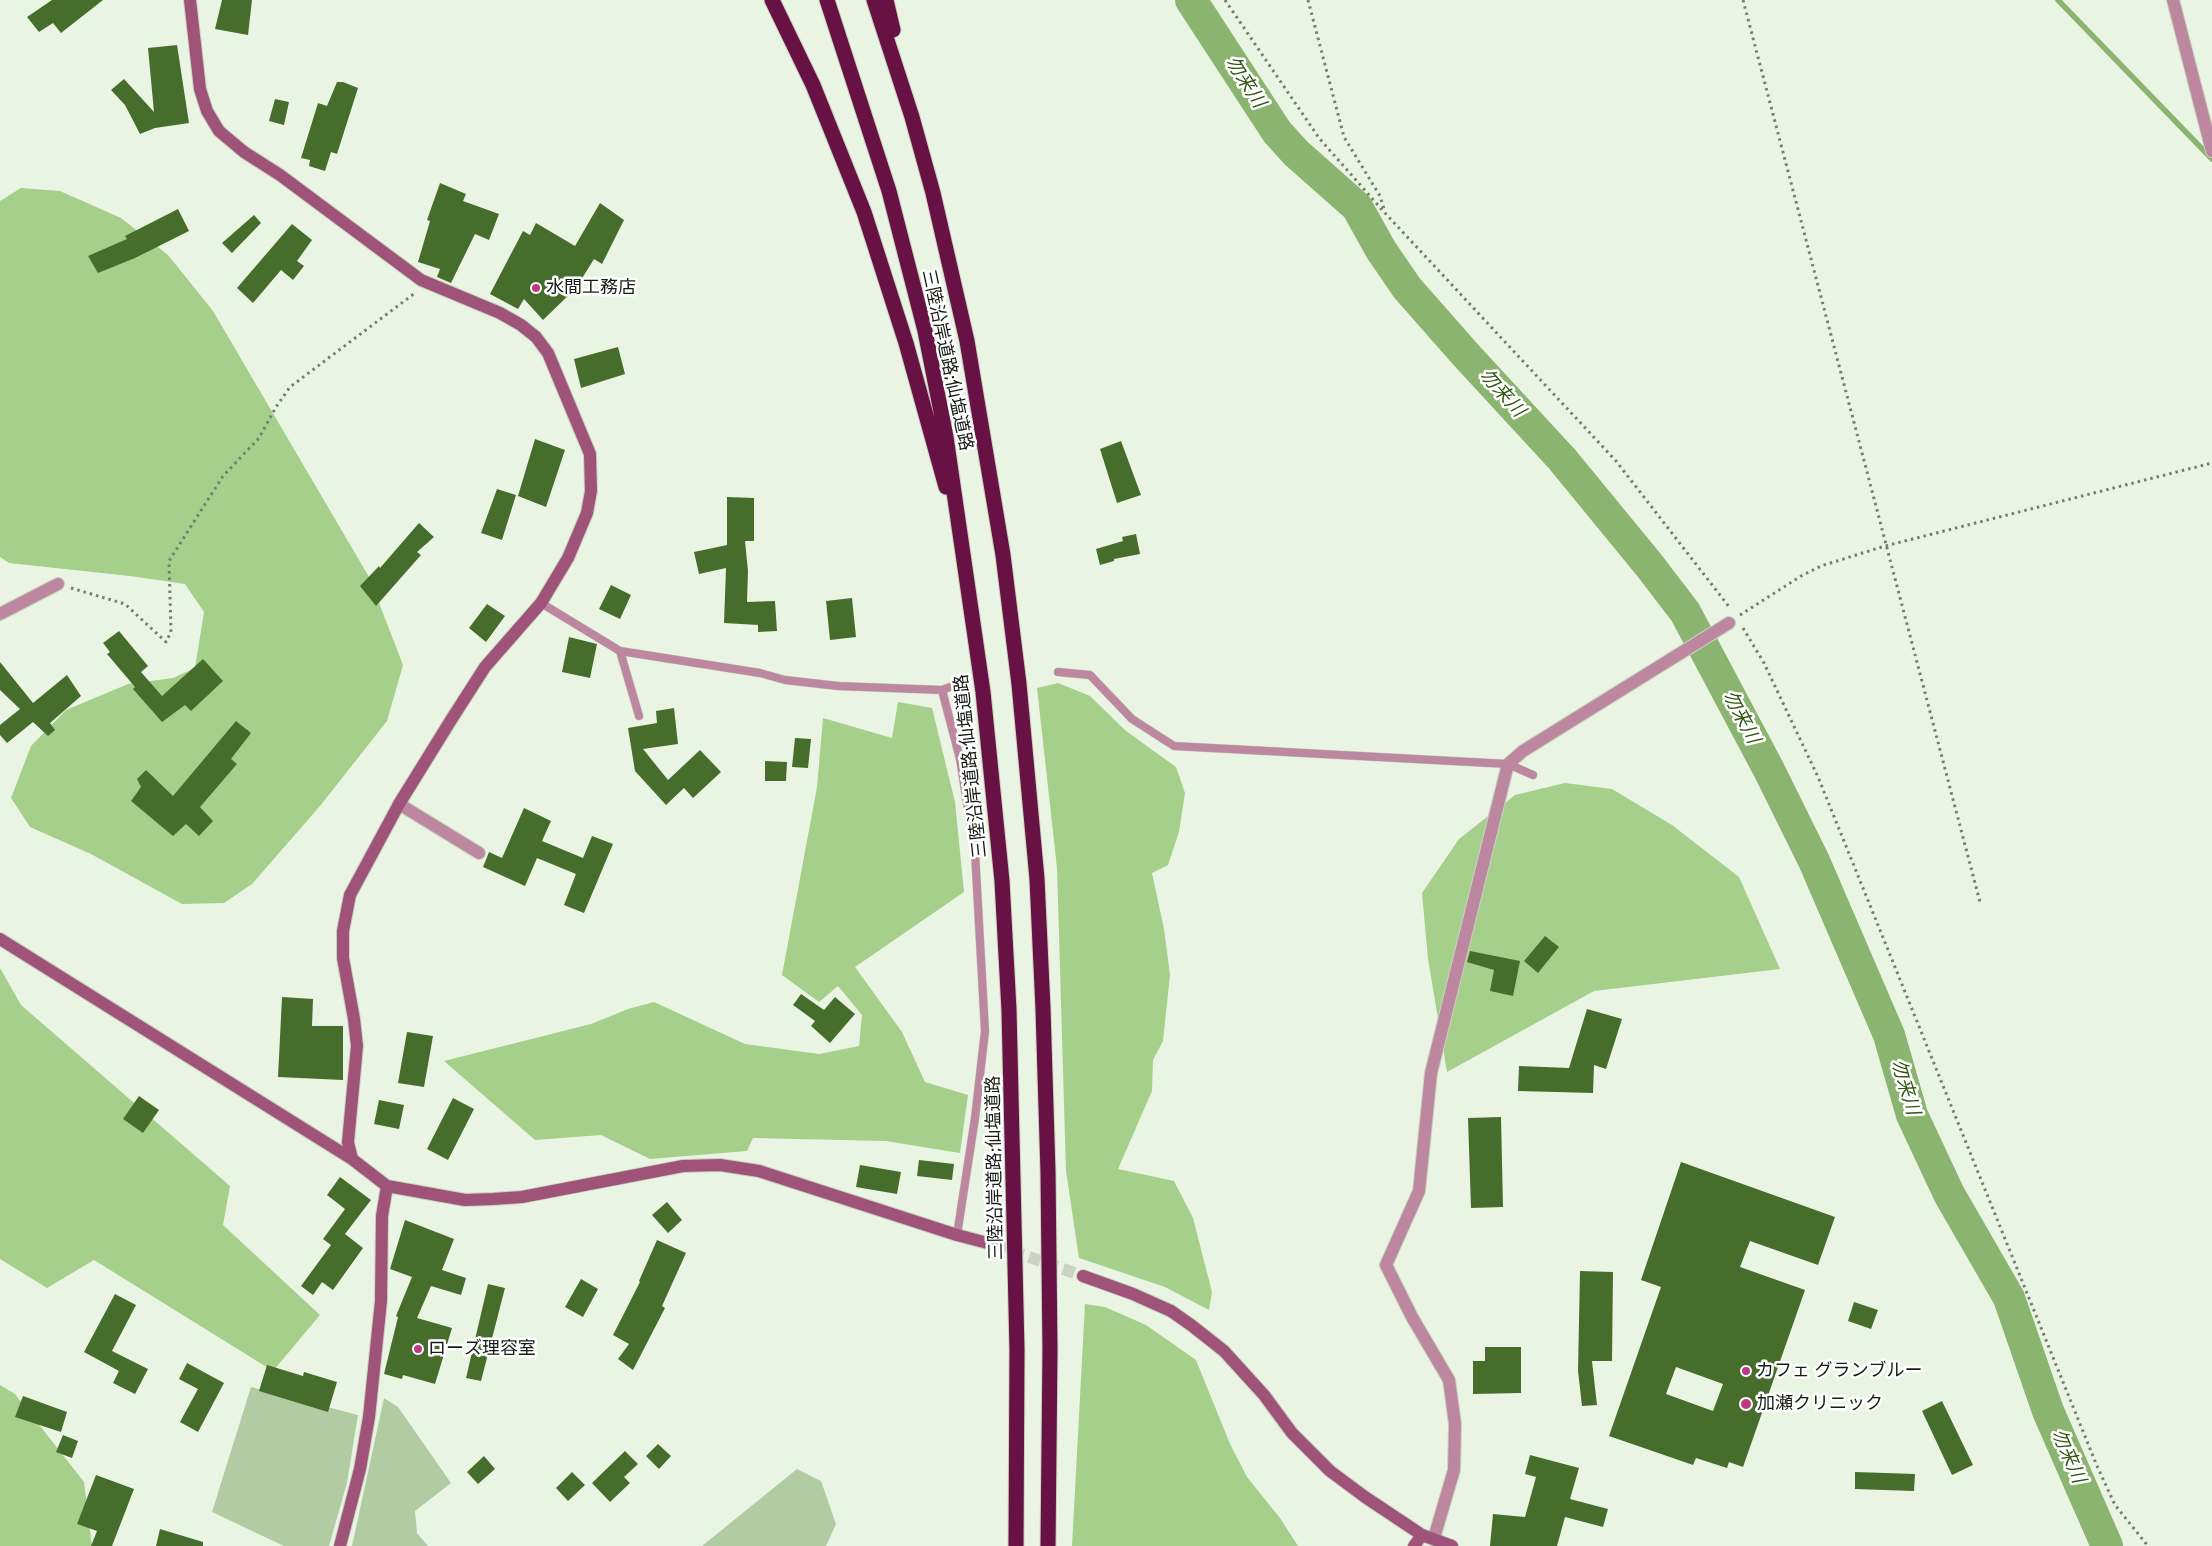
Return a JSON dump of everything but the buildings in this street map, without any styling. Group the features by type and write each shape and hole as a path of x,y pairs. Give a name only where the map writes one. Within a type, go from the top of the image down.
{"highway":[{"path":"772,0 813,85 864,212 906,343 965,558"},
{"name":"三陸沿岸道路;仙塩道路","path":"827,0 889,190 925,332 946,437 965,558 994,784 1008,1000 1017,1350 1016,1546"},
{"name":"三陸沿岸道路;仙塩道路","path":"874,0 912,117 950,262 982,426 1004,565 1027,762 1038,888 1048,1162 1050,1350 1048,1546"},
{"path":"886,0 912,117"}],"street":[{"path":"190,0 200,89 207,111 219,131 244,152 287,180 422,280 500,313 521,325 536,337 548,354 590,454 592,491 587,513 568,558 541,603 485,667 399,804 350,895 344,931 343,958 357,1046 348,1142 352,1159"},
{"path":"2173,0 2210,144"},
{"path":"0,614 58,584"},
{"path":"1414,1546 1428,1536 1454,1470 1454,1424 1449,1380 1412,1317 1386,1264 1419,1191 1431,1073 1508,764 1523,751 1733,620"},
{"path":"399,804 479,853"},
{"path":"0,939 352,1159 387,1186 465,1200 494,1200 522,1197 683,1166 720,1165 777,1176 957,1235 995,1245"},
{"path":"340,1546 360,1469 369,1417 381,1301 382,1216 387,1186"},
{"path":"1082,1276 1132,1294 1171,1311 1191,1324 1224,1351 1264,1395 1292,1432 1330,1470 1365,1498 1428,1536 1452,1546"}],"lane":[{"path":"541,603 620,651 760,673 785,680 838,686 942,690 961,683"},
{"path":"620,651 639,716"},
{"path":"1058,672 1090,675 1132,719 1174,746 1508,764 1533,775"},
{"path":"942,690 960,759 975,852 985,1031 975,1118 957,1235"}],"path":[{"path":"1225,0 1319,138 1384,212 1616,462 1764,664 1818,777 2097,1466 2115,1505 2148,1546"},
{"path":"1308,0 1344,137 1380,196 1384,212"},
{"path":"1743,0 1980,902"},
{"path":"58,584 126,604 166,642 171,632 169,561 223,476 259,438 276,407 290,387 378,320 412,297 420,288 422,280"},
{"path":"1733,620 1801,576 1822,566 1886,546 2212,463"}],"green space":[{"path":"21,188 60,191 121,218 168,255 213,311 369,577 403,665 387,721 320,806 252,884 224,903 182,904 91,854 30,827 11,798 31,746 66,710 128,684 173,678 195,668 204,612 185,584 9,563 0,557 0,201"},
{"path":"1058,683 1090,696 1126,731 1176,767 1185,793 1179,832 1168,865 1152,873 1164,929 1170,975 1163,1041 1153,1060 1152,1091 1118,1169 1174,1181 1193,1218 1212,1292 1209,1310 1165,1287 1079,1258 1066,1171 1057,868 1037,688"},
{"path":"898,702 932,708 955,802 964,892 855,967 902,1032 925,1082 968,1095 960,1153 886,1141 753,1138 747,1151 650,1159 601,1135 535,1140 444,1061 591,1024 628,1009 654,1002 745,1044 819,1054 859,1046 862,1015 838,986 819,1002 782,975 817,787 823,718 892,738"},
{"path":"1565,783 1612,789 1672,825 1739,877 1780,969 1594,991 1447,1072 1428,959 1422,893 1459,839 1515,795"},
{"path":"0,968 21,1005 230,1186 223,1225 320,1315 273,1371 94,1260 47,1288 0,1259"},
{"path":"1085,1304 1105,1307 1146,1325 1196,1360 1230,1444 1247,1477 1280,1518 1298,1546 1072,1546"},
{"path":"0,1385 15,1394 84,1482 92,1546 0,1546"},
{"path":"251,1387 358,1415 347,1483 329,1546 284,1546 212,1512"},
{"path":"384,1398 398,1407 451,1483 415,1511 417,1533 428,1546 352,1546"},
{"path":"797,1469 821,1481 836,1524 826,1546 702,1546"}],"waterway":[{"name":"勿来川","path":"1191,0 1277,132 1296,153 1357,207 1381,250 1407,288 1562,459 1685,612 1769,770 1814,861 1889,1035 1912,1115 1949,1194 2009,1298 2048,1411 2107,1546"},
{"path":"2058,0 2212,159"}],"tunnel":[{"path":"995,1245 1083,1276"}],"place":[{"name":"水間工務店","path":"536,288"},
{"name":"ローズ理容室","path":"418,1349"},
{"name":"カフェ グランブルー","path":"1746,1371"},
{"name":"加瀬クリニック","path":"1746,1404"}]}
